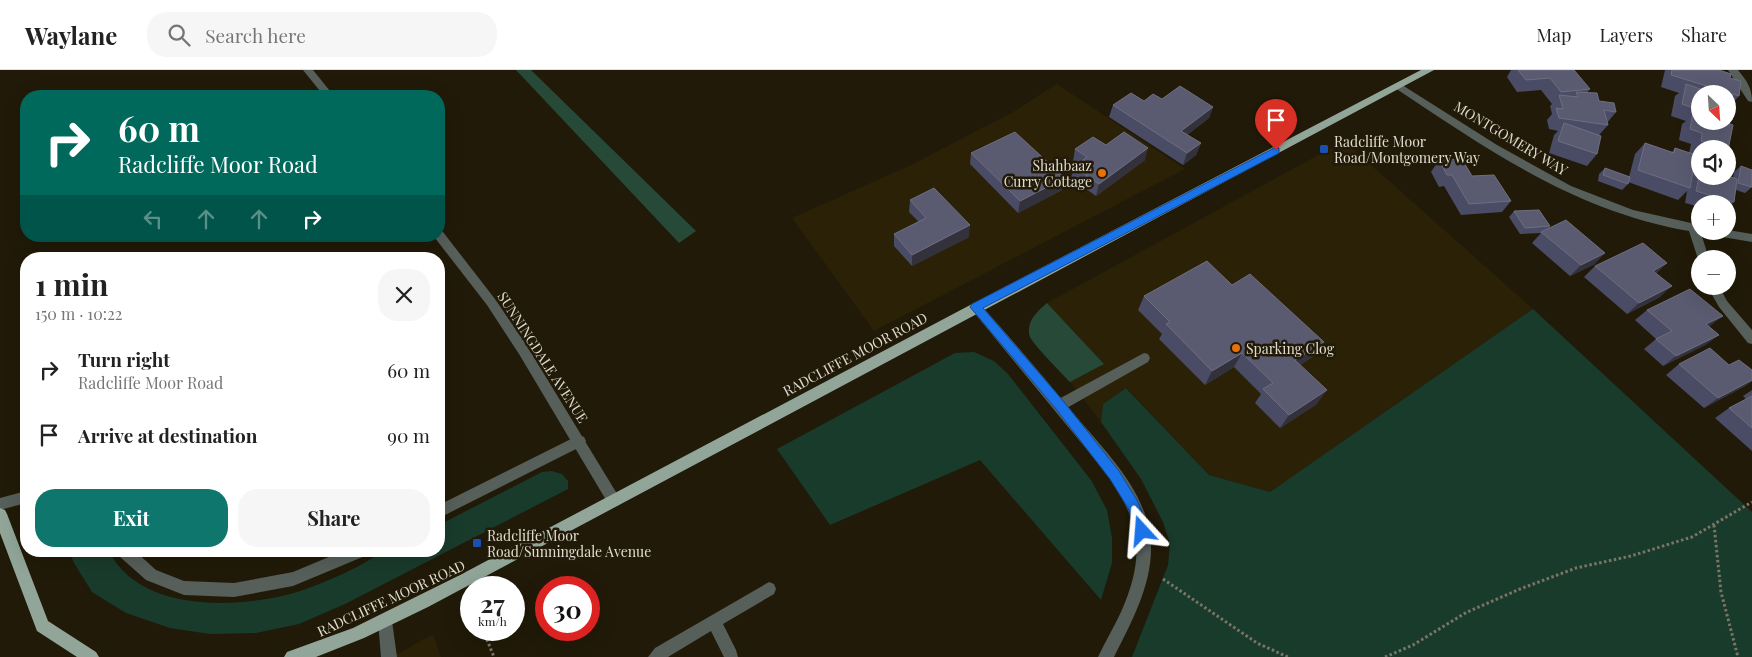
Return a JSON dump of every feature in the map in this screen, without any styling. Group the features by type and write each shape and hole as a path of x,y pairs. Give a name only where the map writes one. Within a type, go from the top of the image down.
{"main road":[{"name":"RADCLIFFE MOOR ROAD","path":"292,657 320,649 386,621 976,307 1429,70"},
{"path":"0,514 42,626 92,657"}],"street":[{"path":"308,70 325,90"},
{"path":"1733,70 1742,80 1752,99"},
{"name":"MONTGOMERY WAY","path":"1399,86 1514,160 1566,188 1595,201 1628,212 1691,228"},
{"path":"1736,235 1752,238"},
{"name":"SUNNINGDALE AVENUE","path":"444,242 491,302 523,350 614,501"},
{"path":"1718,295 1723,304 1752,339"},
{"path":"976,307 1060,405 1114,475 1134,506 1142,531 1144,548 1142,565 1133,600 1106,657"},
{"path":"1060,405 1144,358"},
{"path":"445,509 579,441"},
{"path":"0,504 20,499"},
{"path":"131,557 151,575 184,588 234,590 293,579 346,557"},
{"path":"656,657 770,589"},
{"path":"386,621 389,657"},
{"path":"714,621 731,655"}],"path":[{"path":"1385,657 1413,645 1468,612 1520,589 1576,568 1631,556 1692,537 1752,502"},
{"path":"1714,525 1721,592 1738,657"},
{"path":"1142,565 1256,643 1288,657"},
{"path":"487,641 494,657"}],"shaded area":[{"path":"1057,84 1185,169 874,331 792,218 911,165 1013,112"},
{"path":"1344,141 1533,309 1270,492 1209,475 1127,388 1103,404 1101,422 1070,382 1104,364 1047,303"},
{"path":"433,634 441,657 392,657"}],"green space":[{"path":"516,70 531,70 696,231 679,243"},
{"path":"1047,303 1104,364 1070,382 1055,367 1032,341 1029,332 1033,318"},
{"path":"1533,309 1752,512 1752,657 1132,657 1168,565 1170,544 1163,522 1141,479 1101,422 1103,404 1126,388 1209,475 1270,492"},
{"path":"974,352 994,361 1008,374 1091,480 1107,510 1112,538 1112,563 1101,600 980,460 830,525 777,449 955,353"},
{"path":"552,471 562,474 568,481 568,489 445,552 445,522 542,472"},
{"path":"72,557 113,557 124,572 145,587 170,597 198,602 227,603 256,601 282,596 312,587 374,557 436,557 345,604 299,624 256,633 210,634 170,628 126,613 92,592"}],"building":[{"path":"1518,70 1574,70 1590,89 1561,92 1550,78 1526,80"},
{"path":"1672,70 1719,70 1731,74 1730,78 1741,81 1739,96 1736,95 1736,85 1703,85 1671,75"},
{"path":"1686,84 1691,86 1691,107 1682,104"},
{"path":"1180,86 1213,107 1181,131 1201,143 1187,153 1113,105 1131,93 1144,101 1153,94 1162,99"},
{"path":"1576,92 1597,93 1599,101 1614,103 1616,112 1604,110 1608,125 1559,118 1556,108 1563,109 1559,95 1578,97"},
{"path":"1564,123 1601,136 1597,154 1558,141"},
{"path":"1693,130 1732,130 1730,140 1701,140 1702,133"},
{"path":"1015,132 1065,178 1020,201 971,153"},
{"path":"1124,132 1148,148 1099,184 1074,167 1087,157 1075,149 1093,137 1106,145"},
{"path":"1645,143 1674,153 1675,148 1691,153 1690,188 1638,170"},
{"path":"1462,159 1472,176 1494,175 1511,201 1469,204 1452,175 1447,175 1439,160"},
{"path":"1741,166 1752,170 1752,187 1738,183"},
{"path":"1605,168 1630,177 1628,184 1603,175"},
{"path":"1737,179 1735,195 1710,195 1696,191 1697,185 1736,185"},
{"path":"934,188 970,225 912,255 894,234 926,218 910,200"},
{"path":"1539,210 1550,226 1525,228 1514,211"},
{"path":"1566,220 1605,253 1581,265 1541,232"},
{"path":"1643,243 1667,263 1653,271 1672,286 1639,303 1595,266"},
{"name":"Sparking Clog","path":"1207,261 1232,285 1250,274 1324,342 1295,360 1327,390 1289,415 1263,389 1273,383 1242,353 1212,371 1166,324 1170,322 1144,296"},
{"path":"1690,289 1691,295 1697,295 1723,316 1706,324 1719,335 1676,356 1656,339 1672,331 1647,310"},
{"path":"1710,348 1729,365 1739,360 1752,370 1752,380 1718,398 1679,364"},
{"path":"1752,396 1752,428 1729,408"}],"place":[{"name":"Radcliffe Moor Road/Montgomery Way","path":"1324,149"},
{"name":"Shahbaaz Curry Cottage","path":"1102,173"},
{"name":"Sparking Clog","path":"1236,348"},
{"name":"Radcliffe Moor Road/Sunningdale Avenue","path":"477,543"}],"route":[{"path":"1142,531 1134,506 1114,475 1060,405 976,307 1276,150"}]}
